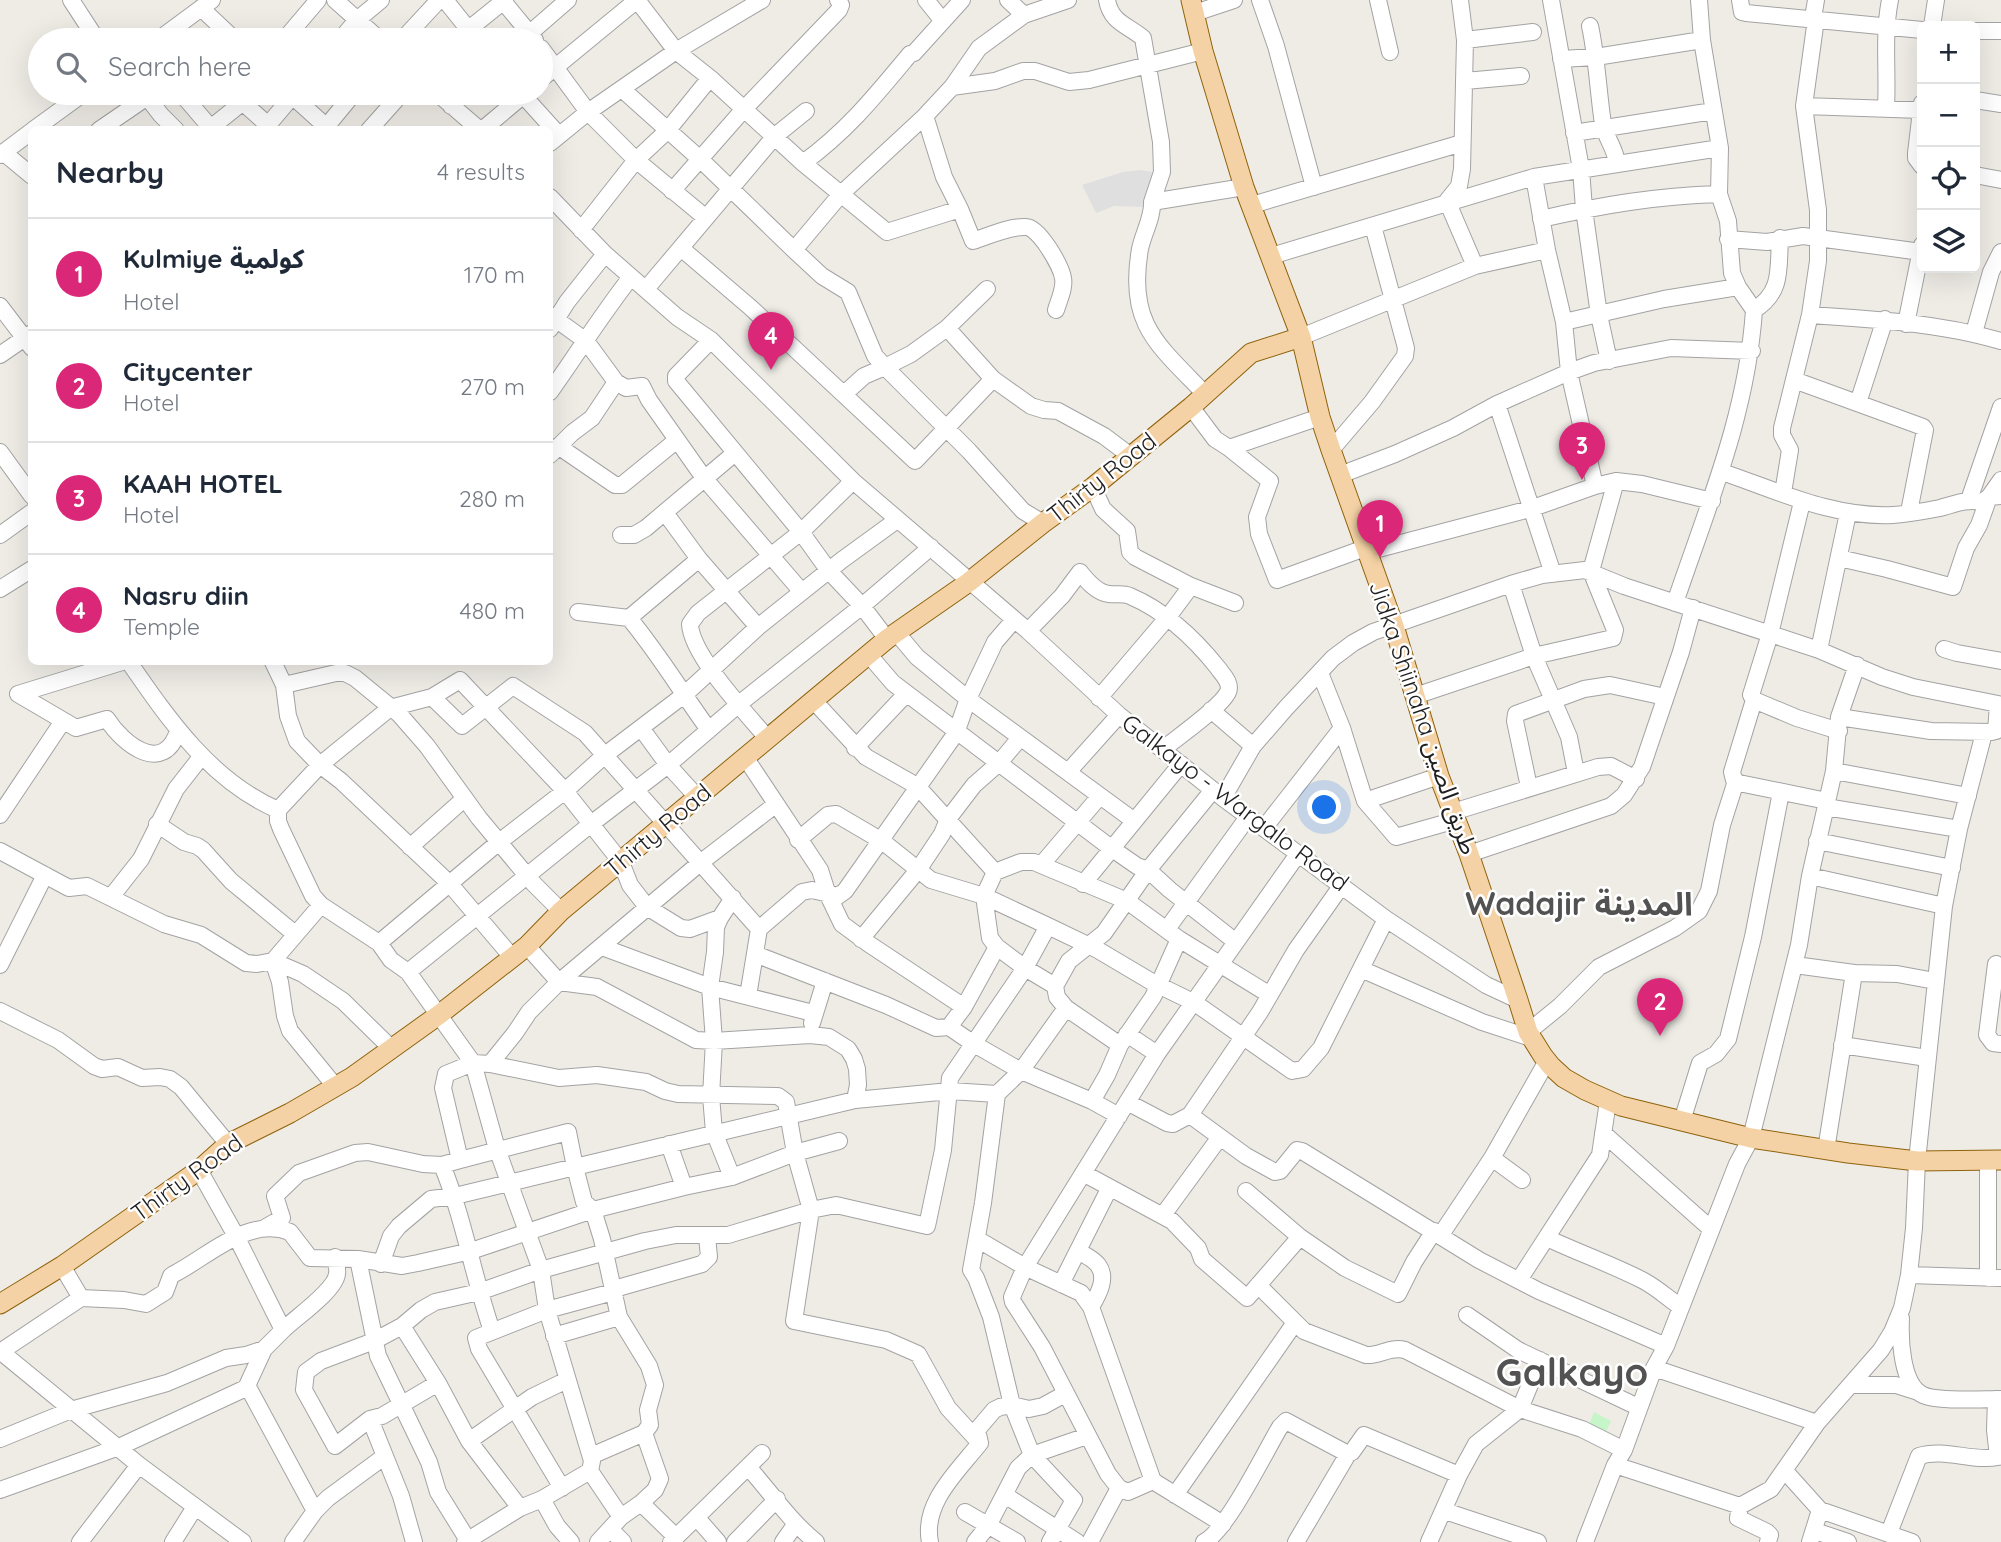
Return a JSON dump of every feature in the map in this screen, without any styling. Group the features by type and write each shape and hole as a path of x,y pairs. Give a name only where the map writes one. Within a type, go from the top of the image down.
{"main road":[{"name":"Jidka Shiinaha طريق الصين","path":"1193,7 1203,51 1248,196 1301,337 1320,416 1394,626 1439,776 1469,853 1530,1035 1547,1061 1564,1078 1608,1101 1751,1138 1917,1161 1994,1160"},
{"name":"Thirty Road","path":"0,1304 62,1266 199,1170 228,1144 290,1113 352,1077 440,1014 519,951 561,911 813,700 892,636 969,582 1132,457 1251,353 1301,337"}],"street":[{"path":"71,0 89,28"},
{"path":"294,28 318,0"},
{"path":"335,0 366,28"},
{"path":"350,28 381,0"},
{"path":"413,28 439,0"},
{"path":"445,0 468,28"},
{"path":"539,28 568,0"},
{"path":"555,67 637,0 676,51 710,78 803,163 887,232 960,209"},
{"path":"554,138 676,51 762,0"},
{"path":"672,191 744,109 839,10 841,5 838,0"},
{"path":"926,0 942,20"},
{"path":"803,163 845,129 962,0"},
{"path":"1008,0 1024,15"},
{"path":"794,250 841,194 925,116 951,87 979,48 1024,15 1068,0"},
{"path":"1107,0 1108,8 1119,24 1143,38 1161,142 1162,172 1152,202 1139,262 1136,287 1140,314 1198,400 1215,439 1270,481 1257,517 1259,534 1277,580 1366,550 1530,509 1616,481 1642,484 1712,501"},
{"path":"1193,7 1234,0"},
{"path":"1260,0 1276,46 1314,187"},
{"path":"1378,0 1390,52"},
{"path":"1447,201 1459,186 1462,169 1465,40 1460,0"},
{"path":"1551,0 1581,169 1599,315 1609,361"},
{"path":"1675,603 1722,472 1738,416 1752,351 1754,310 1732,273 1728,221 1719,194 1720,148 1702,40 1699,0"},
{"path":"1740,0 1742,12 1746,13 1917,29"},
{"path":"1783,493 1790,450 1781,432 1810,315 1819,238 1815,184 1804,106 1816,0"},
{"path":"1886,108 1888,70 1885,26 1890,0"},
{"path":"1933,21 1936,0"},
{"path":"478,28 503,1 522,28"},
{"path":"174,28 207,4 226,28"},
{"path":"1590,26 1604,128 1616,152 1617,164"},
{"path":"1980,31 2001,31"},
{"path":"1465,40 1533,32"},
{"path":"1562,59 1596,57 1702,40"},
{"path":"951,87 995,81 1023,71 1035,71 1069,82 1089,80 1203,51"},
{"path":"553,64 588,112 636,160 706,218"},
{"path":"1465,81 1521,76"},
{"path":"581,230 636,160 667,131 710,78"},
{"path":"623,90 700,159 822,276 848,292 875,356 969,451 1023,511 1043,523"},
{"path":"1980,101 2001,104"},
{"path":"38,126 67,105"},
{"path":"104,126 133,105"},
{"path":"155,105 172,126"},
{"path":"191,105 207,126"},
{"path":"211,126 235,105"},
{"path":"249,105 266,126"},
{"path":"268,126 284,105"},
{"path":"304,105 326,126"},
{"path":"329,126 345,105"},
{"path":"373,126 391,105"},
{"path":"486,126 510,105"},
{"path":"531,105 546,126"},
{"path":"451,106 476,126"},
{"path":"1804,106 1917,106"},
{"path":"646,289 775,136 806,111"},
{"path":"1574,133 1713,111"},
{"path":"925,116 944,177 973,241 1026,226 1039,234 1063,275 1063,288 1056,310"},
{"path":"28,133 2,153 28,173"},
{"path":"1152,202 1248,196 1314,187 1462,143"},
{"path":"1271,256 1534,177 1720,148"},
{"path":"1534,177 1564,322 1569,372 1595,486"},
{"path":"1980,177 2001,180"},
{"path":"1541,219 1664,196 1719,194"},
{"name":"Galkayo - Wargalo Road","path":"553,200 605,254 677,317 711,340 853,481 1028,631 1119,715 1248,817 1386,919 1486,985 1518,1000"},
{"path":"1447,201 1475,266"},
{"path":"1331,450 1372,402 1405,356 1406,348 1373,226"},
{"path":"1728,239 1767,242 1803,236 1917,248"},
{"path":"1754,310 1767,302 1773,294 1779,264 1780,238"},
{"path":"682,248 915,461 993,379"},
{"path":"1301,337 1475,266 1547,250"},
{"path":"1974,333 1992,272 2001,252"},
{"path":"553,320 605,254"},
{"path":"1906,324 1917,272"},
{"path":"553,388 602,314 631,277"},
{"path":"1564,322 1664,299 1738,287"},
{"path":"844,394 864,376 911,354 947,328 987,289"},
{"path":"0,306 28,339"},
{"path":"1810,315 1885,319 1974,333 2001,341"},
{"path":"1858,403 1885,319"},
{"path":"553,322 586,341 616,382 626,388 642,386 704,478 802,592"},
{"path":"947,328 993,379 1031,406 1058,411 1104,436 1132,457"},
{"path":"711,340 676,376 676,381 801,532 829,571 892,636 968,699 1133,820"},
{"path":"0,355 28,341"},
{"path":"1340,474 1395,454 1569,372 1671,348 1752,351"},
{"path":"1794,380 1921,425 1924,430 1909,512"},
{"path":"616,382 592,418 554,451 615,485 622,485 677,440"},
{"path":"1497,404 1553,574"},
{"path":"1969,500 2001,407"},
{"path":"1229,448 1320,416"},
{"path":"0,452 28,490"},
{"path":"621,535 634,534 666,514 735,453"},
{"path":"1722,472 1802,502 1848,513 1896,515 1969,500 1982,502 1995,497"},
{"path":"1839,558 1953,587 1966,548 1995,497 2001,480"},
{"path":"768,739 711,669 693,639 690,624 698,613 801,532 853,481"},
{"path":"1415,696 1534,656 1613,638 1616,635 1591,571 1616,481"},
{"path":"1093,487 1103,509 1127,531 1130,552 1135,557 1191,586 1235,603"},
{"path":"1802,502 1770,634 1751,695 1755,701 1797,718 1839,724 1994,732"},
{"path":"1819,650 1848,513"},
{"path":"666,514 699,559 758,627"},
{"path":"0,535 28,515"},
{"path":"379,943 605,755 684,695 758,627 897,520"},
{"path":"408,972 668,765 931,547"},
{"path":"629,618 699,559"},
{"path":"1157,1054 1124,1040 1066,1008 1057,997 1055,986 1069,961 1104,933 1148,870 1218,794 1253,746 1332,658 1373,632 1511,584 1573,570 1591,571 1624,586 1819,650 1882,677 1913,687 1998,704 1994,732 1968,796 1959,829 1944,906 1935,981 1917,1161 1917,1200 1909,1275 1902,1308 1902,1354 1918,1392"},
{"path":"0,589 28,572"},
{"path":"1028,631 1062,596 1080,572 1089,583 1106,594 1127,594 1168,617 1207,655 1227,682 1227,693 1211,710 1163,749"},
{"path":"1511,584 1534,656 1569,737 1576,773"},
{"path":"1099,698 1191,586"},
{"path":"1469,853 1611,806 1624,795 1642,767 1693,608"},
{"path":"578,612 629,618 655,650 709,730"},
{"path":"748,996 759,929 802,892 813,890 838,896 845,891 956,733 968,699 995,642 1014,620"},
{"path":"1944,649 2001,661"},
{"path":"869,655 892,683 906,694 1111,848 1137,866 1148,870 1236,942"},
{"path":"112,665 18,694 76,728 107,719 133,748 152,754 163,753 174,745 178,731"},
{"path":"131,665 178,731 201,757 247,794 278,810"},
{"path":"274,665 284,685 288,716 297,741 449,883 476,916 559,982 597,987 691,1039 714,1041 810,1035 829,1037 848,1049 857,1069 855,1100"},
{"path":"1586,1542 1654,1368 1667,1346 1737,1164 1751,1138 1795,965 1817,841 1834,771 1839,724 1857,665"},
{"path":"284,685 336,673 345,673 355,678 399,714 499,842 561,911"},
{"path":"1320,673 1342,728 1365,801 1396,837 1576,773 1611,766 1636,779"},
{"path":"278,810 320,765 390,708 432,697 460,680 565,791 621,862 630,885 647,907 681,928 690,929 720,918"},
{"path":"1529,788 1514,717 1553,699 1584,689 1610,685 1665,697"},
{"path":"432,697 462,726 513,686 519,687 572,723 585,733 666,822 759,929"},
{"path":"855,748 906,694"},
{"path":"813,700 855,748 917,786 995,872"},
{"path":"1360,969 1482,1023 1530,1035 1599,967 1675,928 1699,911 1709,891 1721,825 1736,781 1732,772 1755,701"},
{"path":"1211,710 1253,746"},
{"path":"1069,772 1119,715"},
{"path":"0,815 63,721"},
{"path":"641,728 668,765 698,798"},
{"path":"1264,828 1342,728"},
{"path":"861,939 918,870 942,834 948,819 974,785 999,763 1020,738"},
{"path":"111,897 141,859 176,789 201,757"},
{"path":"745,757 820,870 839,919 861,939 964,1007"},
{"path":"1083,884 1181,764"},
{"path":"1834,771 1968,796"},
{"path":"1365,801 1439,776"},
{"path":"1736,781 1826,804 1959,829"},
{"path":"1682,1121 1700,1063 1716,1054 1728,1039 1753,937 1781,792"},
{"path":"1042,864 1100,796"},
{"path":"410,847 464,799"},
{"path":"490,1063 529,1012 559,982 700,863 775,804"},
{"path":"278,810 281,830 307,886 321,905 379,943 391,960 408,972 473,1063 497,1149 541,1270 547,1310 590,1463 623,1542"},
{"path":"798,840 828,815 833,814 882,841 937,883 984,896 1048,926 1195,1003 1292,1071 1303,1069 1321,1048 1386,919"},
{"path":"1092,1101 1124,1040 1159,985 1185,902 1248,817"},
{"path":"158,824 184,842 203,850 232,881 295,934"},
{"path":"1817,841 1952,868"},
{"path":"0,851 69,888 87,886 164,924 201,935 246,963 272,961 303,974 343,1001 391,1048"},
{"path":"1153,1481 1128,1492 1119,1488 1108,1474 1042,1347 1012,1297 1025,1267 1157,1054 1298,854"},
{"path":"1055,986 997,947 988,931 984,896 995,872 1021,862 1042,864 1127,901 1173,934 1270,995"},
{"path":"0,965 45,875"},
{"path":"1810,876 1944,906"},
{"path":"755,954 886,1004 936,1028 949,1027 974,1045 1021,1071 1092,1101 1173,1125 1190,1115 1270,995 1296,950 1342,885"},
{"path":"732,1177 715,1132 711,1096 714,1041 710,987 716,927 733,898"},
{"path":"272,961 321,905"},
{"path":"438,1383 401,1407 370,1419 335,1446 304,1390 306,1371 321,1361 374,1341 402,1326 435,1302 479,1292 604,1251 676,1234 729,1235 836,1205 850,1206 927,1226 943,1150 950,1078 1025,968 1048,926"},
{"path":"602,947 710,987 813,1013"},
{"path":"949,1027 964,1007 997,947"},
{"path":"272,961 280,982 290,1031 335,1086"},
{"path":"1996,964 1987,1035 1993,1043 2001,1044"},
{"path":"1795,965 1854,973 1897,974 1935,981"},
{"path":"1826,1150 1854,973"},
{"path":"810,1035 813,1013 825,981"},
{"path":"1054,1535 1074,1500 1032,1455 1012,1405 992,1317 971,1270 998,1094 1021,1071 1066,1008"},
{"path":"0,1011 58,1040 94,1066 102,1069 118,1067 142,1079 170,1079 181,1087 228,1144"},
{"path":"1842,1045 1927,1058"},
{"path":"1246,1191 1300,1237 1345,1268 1398,1294 1414,1262 1492,1158 1547,1061"},
{"path":"460,1160 443,1088 446,1074 473,1063 490,1063 559,1078 597,1075 646,1082 665,1091 711,1096 778,1096 786,1102 795,1153 811,1210 794,1321 886,1340 918,1353 948,1408 980,1443"},
{"path":"381,1264 391,1236 431,1199 455,1196 855,1100 950,1091 998,1094"},
{"path":"1519,1280 1600,1155 1608,1101"},
{"path":"1190,1115 1275,1172 1280,1171 1297,1150 1302,1151 1479,1260 1539,1291 1667,1346"},
{"path":"243,1542 139,1465 0,1352 81,1297 146,1304 165,1292 174,1273 236,1236 265,1227 282,1218 275,1196 299,1173 355,1153 368,1152 424,1164 442,1165 568,1132 584,1202 593,1210 619,1317 656,1385 648,1410 650,1425 644,1433 590,1463 562,1488 520,1508 468,1541 438,1492 429,1462 378,1356 358,1259"},
{"path":"1603,1133 1711,1229"},
{"path":"1163,1215 1220,1137"},
{"path":"265,1227 290,1232 310,1258 358,1259 402,1266 471,1251 593,1210 684,1186 732,1177 839,1140"},
{"path":"670,1144 684,1186"},
{"path":"1492,1158 1522,1180"},
{"path":"1909,1275 1995,1278 1994,1160"},
{"path":"442,1165 455,1196 471,1251 479,1292 492,1331"},
{"path":"199,1170 283,1330"},
{"path":"1083,1173 1172,1221 1198,1248 1202,1258 1247,1298 1300,1237"},
{"path":"1061,1284 1109,1189"},
{"path":"562,1488 476,1342 477,1338 481,1334 547,1310 702,1264 709,1257 707,1236"},
{"path":"1547,1238 1646,1282 1681,1307"},
{"path":"977,1239 1025,1267 1081,1293 1091,1307 1153,1481 1223,1524"},
{"path":"1079,1251 1098,1265 1100,1272 1100,1291 1091,1307"},
{"path":"0,1490 119,1447 248,1387 264,1349 334,1283 337,1275 335,1257"},
{"path":"62,1266 81,1297"},
{"path":"1258,1285 1294,1324 1304,1331 1366,1355 1396,1348 1405,1350 1520,1409 1582,1429 1624,1450"},
{"path":"1615,1465 1740,1506 1771,1489 1817,1423 1881,1350 1902,1308"},
{"path":"1467,1315 1518,1350 1638,1407"},
{"path":"554,1336 619,1317"},
{"path":"1175,1495 1294,1324"},
{"path":"402,1326 438,1383 469,1441 520,1508"},
{"path":"0,1438 71,1410 167,1382 226,1358 264,1349"},
{"path":"1429,1542 1476,1444 1520,1409 1540,1360"},
{"path":"1654,1368 1817,1423"},
{"path":"469,1441 532,1397 567,1380"},
{"path":"1851,1385 1896,1385 1933,1398 1998,1399 1995,1430 1998,1457 1983,1458 1934,1452 1919,1456 1889,1533"},
{"path":"248,1387 315,1511"},
{"path":"980,1443 977,1430 989,1415 1000,1407 1012,1405 1029,1409 1043,1406 1065,1394"},
{"path":"370,1419 401,1496 414,1542"},
{"path":"1210,1541 1286,1421 1348,1454"},
{"path":"598,1542 615,1523 655,1490 660,1479 644,1433"},
{"path":"1296,1542 1348,1454 1364,1435 1460,1475"},
{"path":"975,1542 988,1526 1018,1468 1032,1455 1087,1436"},
{"path":"930,1542 929,1524 934,1503 980,1443"},
{"path":"641,1503 673,1540 749,1468 762,1452"},
{"path":"293,1542 328,1498 386,1456"},
{"path":"80,1542 139,1465"},
{"path":"749,1468 777,1499 795,1525 816,1542"},
{"path":"1785,1471 1820,1510 1912,1542"},
{"path":"1090,1542 1119,1488"},
{"path":"1005,1495 1054,1535 1077,1542"},
{"path":"542,1499 557,1526 571,1542"},
{"path":"734,1542 777,1499"},
{"path":"1740,1506 1738,1518 1767,1532 1770,1535 1768,1542"},
{"path":"173,1542 195,1507"},
{"path":"1820,1510 1812,1536 1847,1542"},
{"path":"1445,1511 1538,1542"},
{"path":"965,1512 1017,1542"},
{"path":"697,1518 718,1542"},
{"path":"783,1542 795,1525"}],"green space":[{"path":"1594,1412 1611,1421 1604,1436 1588,1427"}],"shaded area":[{"path":"1123,172 1152,172 1146,207 1114,206 1096,213 1082,185"}],"place":[{"name":"Nasru diin","path":"771,370"},
{"name":"KAAH HOTEL","path":"1582,480"},
{"name":"Kulmiye كولمية","path":"1380,558"},
{"name":"Citycenter","path":"1660,1036"}],"district":[{"name":"Wadajir المدينة","path":"1579,904"},
{"name":"Galkayo","path":"1572,1373"}]}
